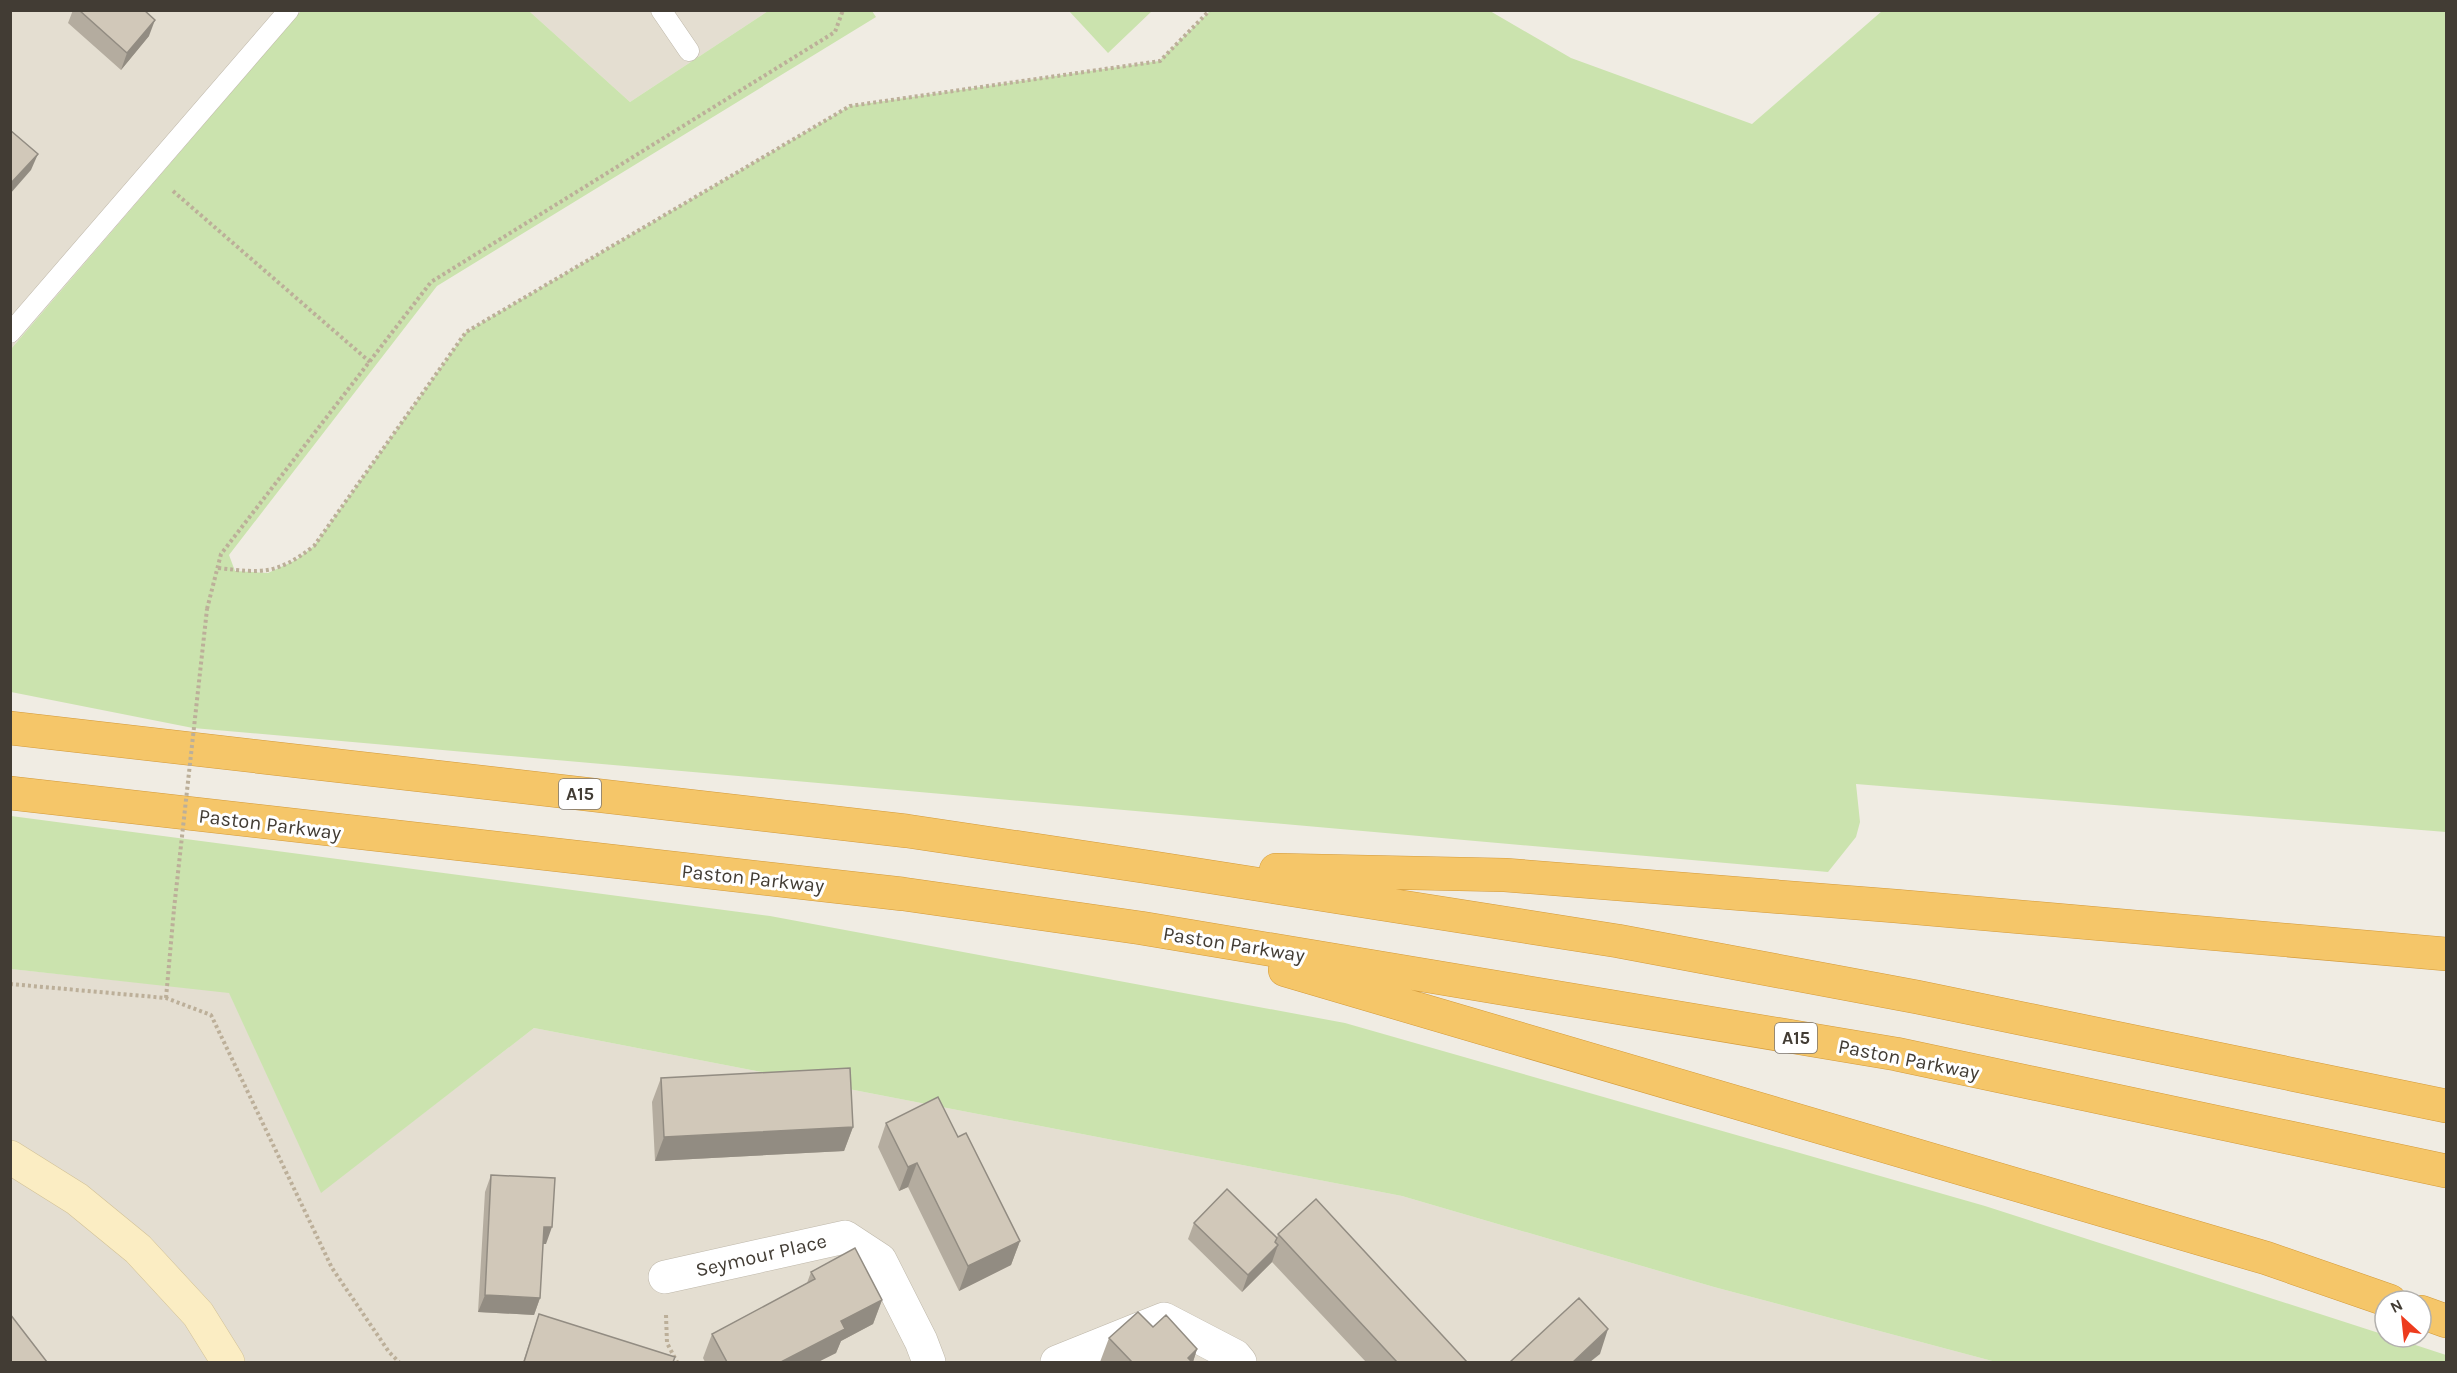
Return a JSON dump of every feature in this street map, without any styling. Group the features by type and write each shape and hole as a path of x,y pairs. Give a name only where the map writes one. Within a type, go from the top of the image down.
{"highway":[{"name":"A15","path":"10,728 907,831 1148,867 1653,948 1917,997 2446,1106"},
{"name":"Paston Parkway","path":"10,793 903,894 1141,928 1896,1054 2446,1171"},
{"name":"A15","path":"1148,867 1505,875 2446,954"},
{"name":"A15","path":"1141,928 2254,1255 2373,1295"}],"street":[{"path":"10,1157 77,1199 138,1249 198,1314 228,1362"},
{"name":"Seymour Place","path":"666,1277 845,1237 880,1260 921,1341 929,1362"},
{"path":"1057,1362 1164,1319 1235,1356 1240,1362"}],"lane":[{"path":"10,333 289,10"},
{"path":"661,10 689,51"}],"path":[{"path":"166,998 207,609 221,554 431,282 835,32 843,10"},
{"path":"218,568 268,572 296,560 314,546 466,332 850,106 1160,61 1210,10"},
{"path":"150,171 370,362"},
{"path":"10,984 166,998 211,1015 332,1268 389,1352 399,1362"},
{"path":"666,1277 667,1343 677,1362"}],"shaded area":[{"path":"11,11 301,11 11,349"},
{"path":"529,11 768,11 630,102"},
{"path":"11,969 229,992 321,1192 534,1028 1402,1196 1714,1287 1996,1362 11,1362"}],"green space":[{"path":"301,11 529,11 630,102 768,11 872,11 876,17 437,286 229,555 235,571 268,573 296,560 314,546 466,332 850,106 1159,61 1210,11 1490,11 1571,58 1752,124 1882,11 2446,11 2446,832 1856,784 1860,822 1856,837 1828,872 193,728 11,692 11,349"},
{"path":"1069,11 1152,11 1108,53"},
{"path":"11,816 770,916 1345,1023 1985,1206 2373,1331 2373,1349 2428,1349 2446,1355 2446,1362 1996,1362 1714,1287 1402,1196 534,1028 321,1193 229,993 11,969"}],"building":[{"path":"79,10 144,10 155,20 127,53"},
{"path":"10,130 38,154 10,184"},
{"path":"850,1068 853,1127 664,1137 661,1078"},
{"path":"938,1097 958,1137 966,1133 1020,1241 968,1266 917,1163 908,1167 886,1123"},
{"path":"491,1175 555,1178 552,1227 544,1227 540,1298 485,1295"},
{"path":"1227,1189 1277,1238 1275,1242 1278,1245 1248,1275 1194,1223"},
{"path":"1316,1199 1467,1362 1397,1362 1278,1234"},
{"path":"855,1248 882,1300 841,1321 845,1329 781,1362 727,1362 712,1334 815,1279 811,1272"},
{"path":"1579,1298 1608,1329 1573,1362 1510,1362"},
{"path":"1138,1312 1153,1327 1166,1315 1197,1349 1188,1358 1192,1362 1132,1362 1109,1338"},
{"path":"10,1314 47,1362 10,1362"},
{"path":"539,1314 675,1357 673,1362 524,1362"}]}
